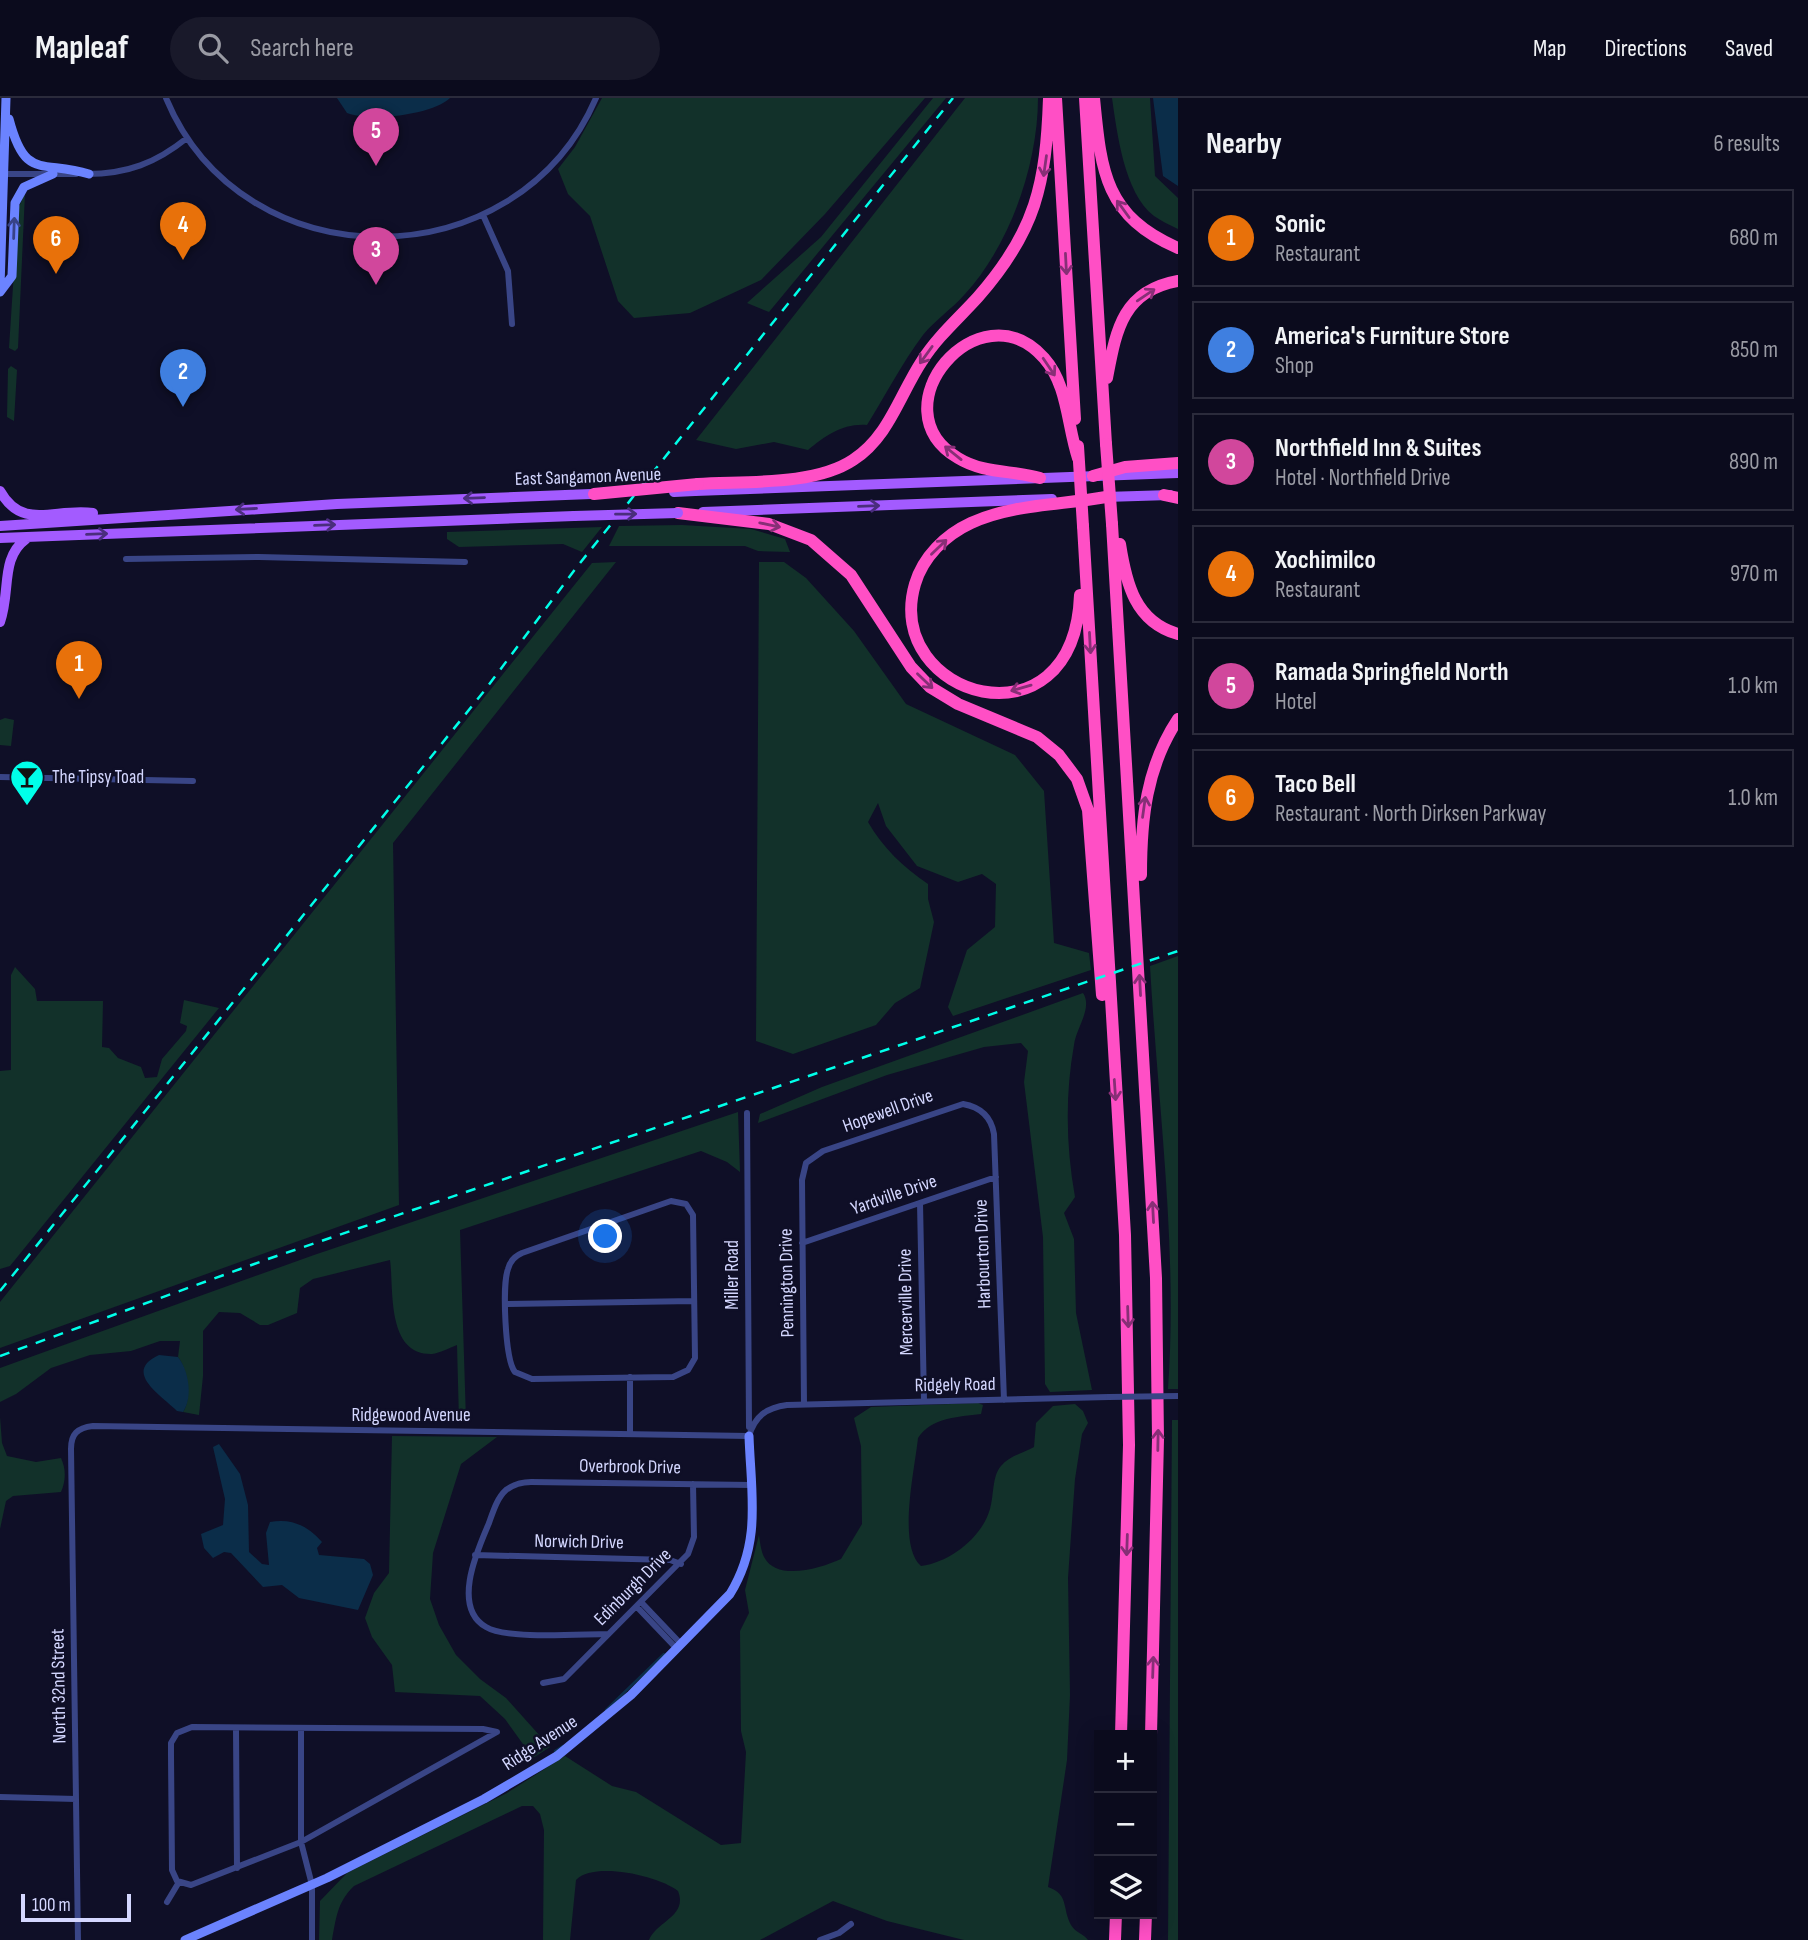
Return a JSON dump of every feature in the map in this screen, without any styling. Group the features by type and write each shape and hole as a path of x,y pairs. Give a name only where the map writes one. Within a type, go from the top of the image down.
{"highway":[{"path":"593,494 696,488 817,475 853,460 873,443 925,356 1002,268 1027,225 1043,176 1049,98"},
{"path":"1056,98 1076,446"},
{"path":"1085,98 1138,949 1158,1356 1151,1730"},
{"path":"1094,98 1100,158 1109,188 1131,219 1150,234 1178,248"},
{"path":"1103,400 1112,347 1121,320 1144,295 1178,281"},
{"path":"1040,478 983,469 961,460 945,448 933,427 929,394 936,372 950,354 968,342 989,337 1011,339 1038,353 1060,385 1079,462 1125,1235 1129,1372 1121,1730"},
{"path":"1093,476 1125,467 1178,463"},
{"path":"1164,495 1178,496"},
{"path":"1084,550 1079,572 1076,630 1069,652 1049,676 1019,690 979,691 953,680 925,654 913,622 912,599 922,566 939,545 972,523 1005,511 1106,497"},
{"path":"678,513 769,524 801,534 818,544 851,575 911,667 930,687 958,704 1037,737 1070,769 1083,792 1089,817 1105,1036 1114,1063"},
{"path":"1111,524 1134,599 1150,620 1178,634"},
{"path":"1138,949 1145,799 1156,764 1178,719"},
{"path":"1115,1940 1116,1919"},
{"path":"1145,1940 1146,1919"}],"main road":[{"path":"696,488 1178,473"},
{"path":"0,491 12,509 22,514 87,512 114,516"},
{"name":"East Sangamon Avenue","path":"0,526 114,516 593,494"},
{"name":"East Sangamon Avenue","path":"0,538 1164,495"},
{"path":"0,622 4,561 13,547 29,537"}],"street":[{"path":"166,98 187,138 215,170 248,198 289,219 332,233 376,238 446,229 483,215 523,190 552,164 577,132 596,98"},
{"path":"6,102 15,140 27,160 40,167 72,169 89,174"},
{"path":"0,289 6,102"},
{"path":"4,174 113,174 137,168 187,138"},
{"path":"0,289 12,276 15,203 30,183 53,174"},
{"path":"483,215 508,271 512,324"},
{"path":"126,559 259,557 465,562"},
{"path":"0,777 193,781"},
{"name":"Hopewell Drive","path":"806,1163 823,1151 952,1105 973,1105 983,1111"},
{"name":"Harbourton Drive","path":"983,1111 993,1126 1004,1400"},
{"name":"Miller Road","path":"747,1113 749,1436"},
{"name":"Pennington Drive","path":"804,1404 802,1180 806,1163"},
{"name":"Yardville Drive","path":"802,1243 996,1177"},
{"path":"688,1201 693,1215 694,1301 695,1358 691,1372 673,1377 532,1378 520,1376 509,1362 506,1273 517,1255 671,1202 688,1201"},
{"name":"Mercerville Drive","path":"920,1203 925,1401"},
{"path":"507,1304 694,1301"},
{"path":"630,1377 630,1434"},
{"name":"Ridgely Road","path":"749,1436 756,1419 766,1410 804,1404 1178,1396"},
{"name":"Ridgewood Avenue","path":"75,1433 93,1426 749,1436"},
{"name":"North 32nd Street","path":"75,1433 71,1450 78,1940"},
{"name":"Ridge Avenue","path":"185,1940 312,1885 484,1799 557,1756 598,1725 730,1594 743,1573 750,1549 749,1436"},
{"name":"Overbrook Drive","path":"475,1555 498,1503 510,1488 531,1482 751,1485"},
{"name":"Edinburgh Drive","path":"543,1683 564,1679 681,1564 692,1547 694,1537 693,1483"},
{"path":"475,1555 470,1569 470,1601 476,1617 485,1627 504,1633 608,1634"},
{"name":"Norwich Drive","path":"475,1555 670,1560 681,1564"},
{"path":"639,1605 679,1646"},
{"path":"187,1727 236,1727 483,1729 497,1732 301,1842 191,1885 179,1882 172,1870 173,1738 187,1727"},
{"path":"236,1727 237,1868"},
{"path":"301,1728 301,1842 312,1885 312,1940"},
{"path":"0,1797 76,1799"},
{"path":"167,1902 179,1882"},
{"path":"820,1940 839,1933 851,1924"}],"green space":[{"path":"602,98 925,98 825,214 761,280 690,313 634,318 618,301 590,216 568,194 558,169 575,147"},
{"path":"933,98 946,98 769,312 747,303 821,237"},
{"path":"965,98 1038,98 1037,123 1027,176 1008,228 981,274 955,305 923,335 867,425 842,428 808,450 774,442 736,449 696,440"},
{"path":"1112,98 1150,98 1155,176 1178,198 1178,229 1154,216 1135,193 1116,128"},
{"path":"25,193 18,348 15,351 9,348 18,209"},
{"path":"11,366 17,370 14,421 7,417 8,369"},
{"path":"682,525 751,529 785,539 790,552 758,551 745,546 609,546 619,526"},
{"path":"602,527 582,552 563,544 459,547 447,539 447,532"},
{"path":"616,562 393,843 399,1205 0,1348 0,1302 592,563"},
{"path":"759,562 784,562 806,578 854,631 906,704 1015,755 1044,791 1054,943 1089,953 1091,970 953,1016 948,1007 967,950 995,927 996,884 982,874 958,882 917,866 886,826 878,803 868,822 894,856 928,884 928,899 934,922 920,988 895,1003 876,1025 793,1054 756,1041"},
{"path":"0,720 14,720 11,746 0,745"},
{"path":"1178,956 1178,1389 1168,1389 1171,1283 1169,1230 1150,966"},
{"path":"15,967 35,989 37,1001 103,1001 102,1047 109,1048 118,1058 141,1067 145,1078 157,1077 162,1059 186,1031 187,1026 180,1023 184,1000 219,1008 10,1266 0,1269 0,1071 11,1070 11,975"},
{"path":"1083,993 1086,1005 1075,1038 1068,1102 1068,1140 1075,1197 1064,1213 1074,1239 1076,1313 1092,1390 1050,1392 1045,1384 1043,1237 1024,1082 1028,1051 1021,1043 984,1047 887,1075 758,1123 760,1114 822,1087"},
{"path":"738,1112 740,1172 727,1162 701,1151 460,1230 466,1420 459,1420 457,1345 432,1354 417,1351 407,1344 395,1318 390,1260 313,1279 300,1288 297,1313 268,1325 260,1325 240,1313 219,1312 203,1331 203,1376 199,1415 183,1412 188,1384 178,1357 180,1341 160,1341 131,1351 90,1355 51,1368 16,1394 0,1402 0,1368 314,1255"},
{"path":"1075,1404 1083,1411 1088,1423 1082,1434 1075,1479 1068,1578 1070,1695 1067,1760 1048,1887 1059,1894 1071,1925 1088,1940 964,1940 887,1921 833,1901 760,1940 649,1940 679,1907 678,1891 657,1880 611,1871 585,1874 576,1880 570,1940 543,1940 544,1830 540,1814 533,1806 522,1806 354,1886 341,1905 332,1940 319,1940 320,1901 347,1873 507,1793 565,1756 612,1786 636,1792 721,1845 741,1843 746,1752 741,1731 740,1631 749,1613 745,1590 759,1535 764,1557 770,1565 779,1569 800,1571 841,1559 862,1524 861,1446 854,1418 871,1407 983,1405 981,1414 938,1422 918,1438 909,1524 914,1556 921,1566 954,1554 973,1538 990,1509 998,1470 1008,1460 1034,1447 1036,1423 1053,1406"},
{"path":"0,1417 2,1443 7,1456 36,1462 61,1458 65,1475 61,1492 13,1496 6,1501 0,1529"},
{"path":"1172,1420 1178,1420 1178,1940 1168,1940"},
{"path":"392,1436 497,1437 461,1464 433,1553 430,1599 439,1625 456,1655 480,1679 506,1698 550,1747 533,1758 505,1719 480,1696 395,1692 392,1665 372,1637 365,1618 374,1593 389,1573"}],"water":[{"path":"337,98 450,98 416,113 371,117 347,113"},
{"path":"1153,98 1178,98 1178,186 1163,176"},
{"path":"159,1355 178,1357 185,1369 189,1392 183,1412 177,1411 155,1391 144,1376 148,1362"},
{"path":"219,1444 240,1474 248,1505 249,1552 262,1564 269,1565 266,1533 270,1522 292,1522 304,1527 322,1542 317,1548 319,1555 364,1559 370,1564 373,1575 358,1610 299,1598 282,1585 263,1587 231,1553 224,1552 213,1558 204,1548 201,1534 223,1525 225,1499 213,1447"}],"waterway":[{"path":"606,1710 664,1654"},
{"path":"555,1751 563,1746"}],"railway":[{"path":"0,1291 485,690 576,568 953,98"},
{"path":"0,1356 268,1259 1178,951"}],"place":[{"name":"Ramada Springfield North","path":"376,166"},
{"name":"Xochimilco","path":"183,260"},
{"name":"Taco Bell","path":"56,274"},
{"name":"Northfield Inn & Suites","path":"376,285"},
{"name":"America's Furniture Store","path":"183,407"},
{"name":"Sonic","path":"79,699"},
{"name":"The Tipsy Toad","path":"27,807"}]}
